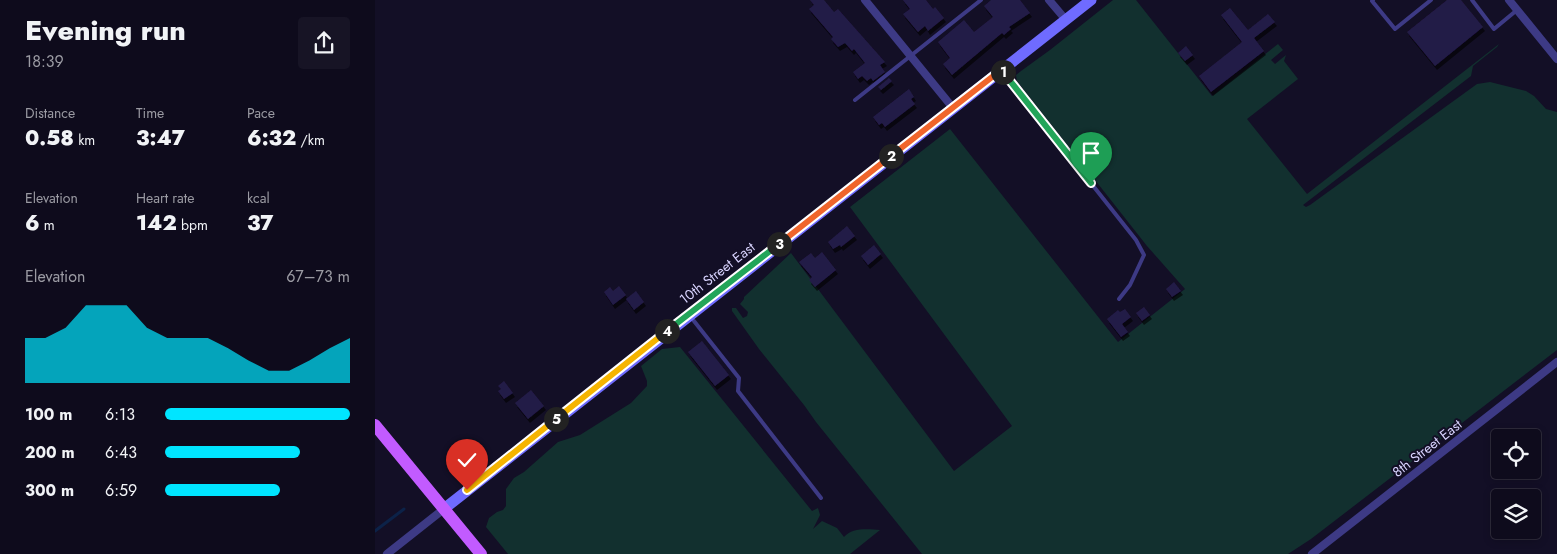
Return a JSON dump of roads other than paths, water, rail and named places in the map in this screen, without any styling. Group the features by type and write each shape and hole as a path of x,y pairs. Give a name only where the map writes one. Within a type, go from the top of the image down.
{"main road":[{"name":"10th Street East","path":"445,508 689,314 1091,0"},
{"path":"375,425 481,554"}],"street":[{"path":"865,0 953,108"},
{"path":"1049,0 1065,20"},
{"path":"1509,0 1557,60"},
{"name":"8th Street East","path":"1312,554 1557,362"},
{"name":"10th Street East","path":"387,554 445,508"}],"lane":[{"path":"855,100 981,0"},
{"path":"1373,0 1395,29 1430,0"},
{"path":"1472,0 1494,28 1517,10"},
{"path":"1001,70 1136,240 1144,255 1130,285 1119,299"},
{"path":"689,314 739,378 738,391 821,498"}],"waterway":[{"path":"375,531 404,509"}]}
